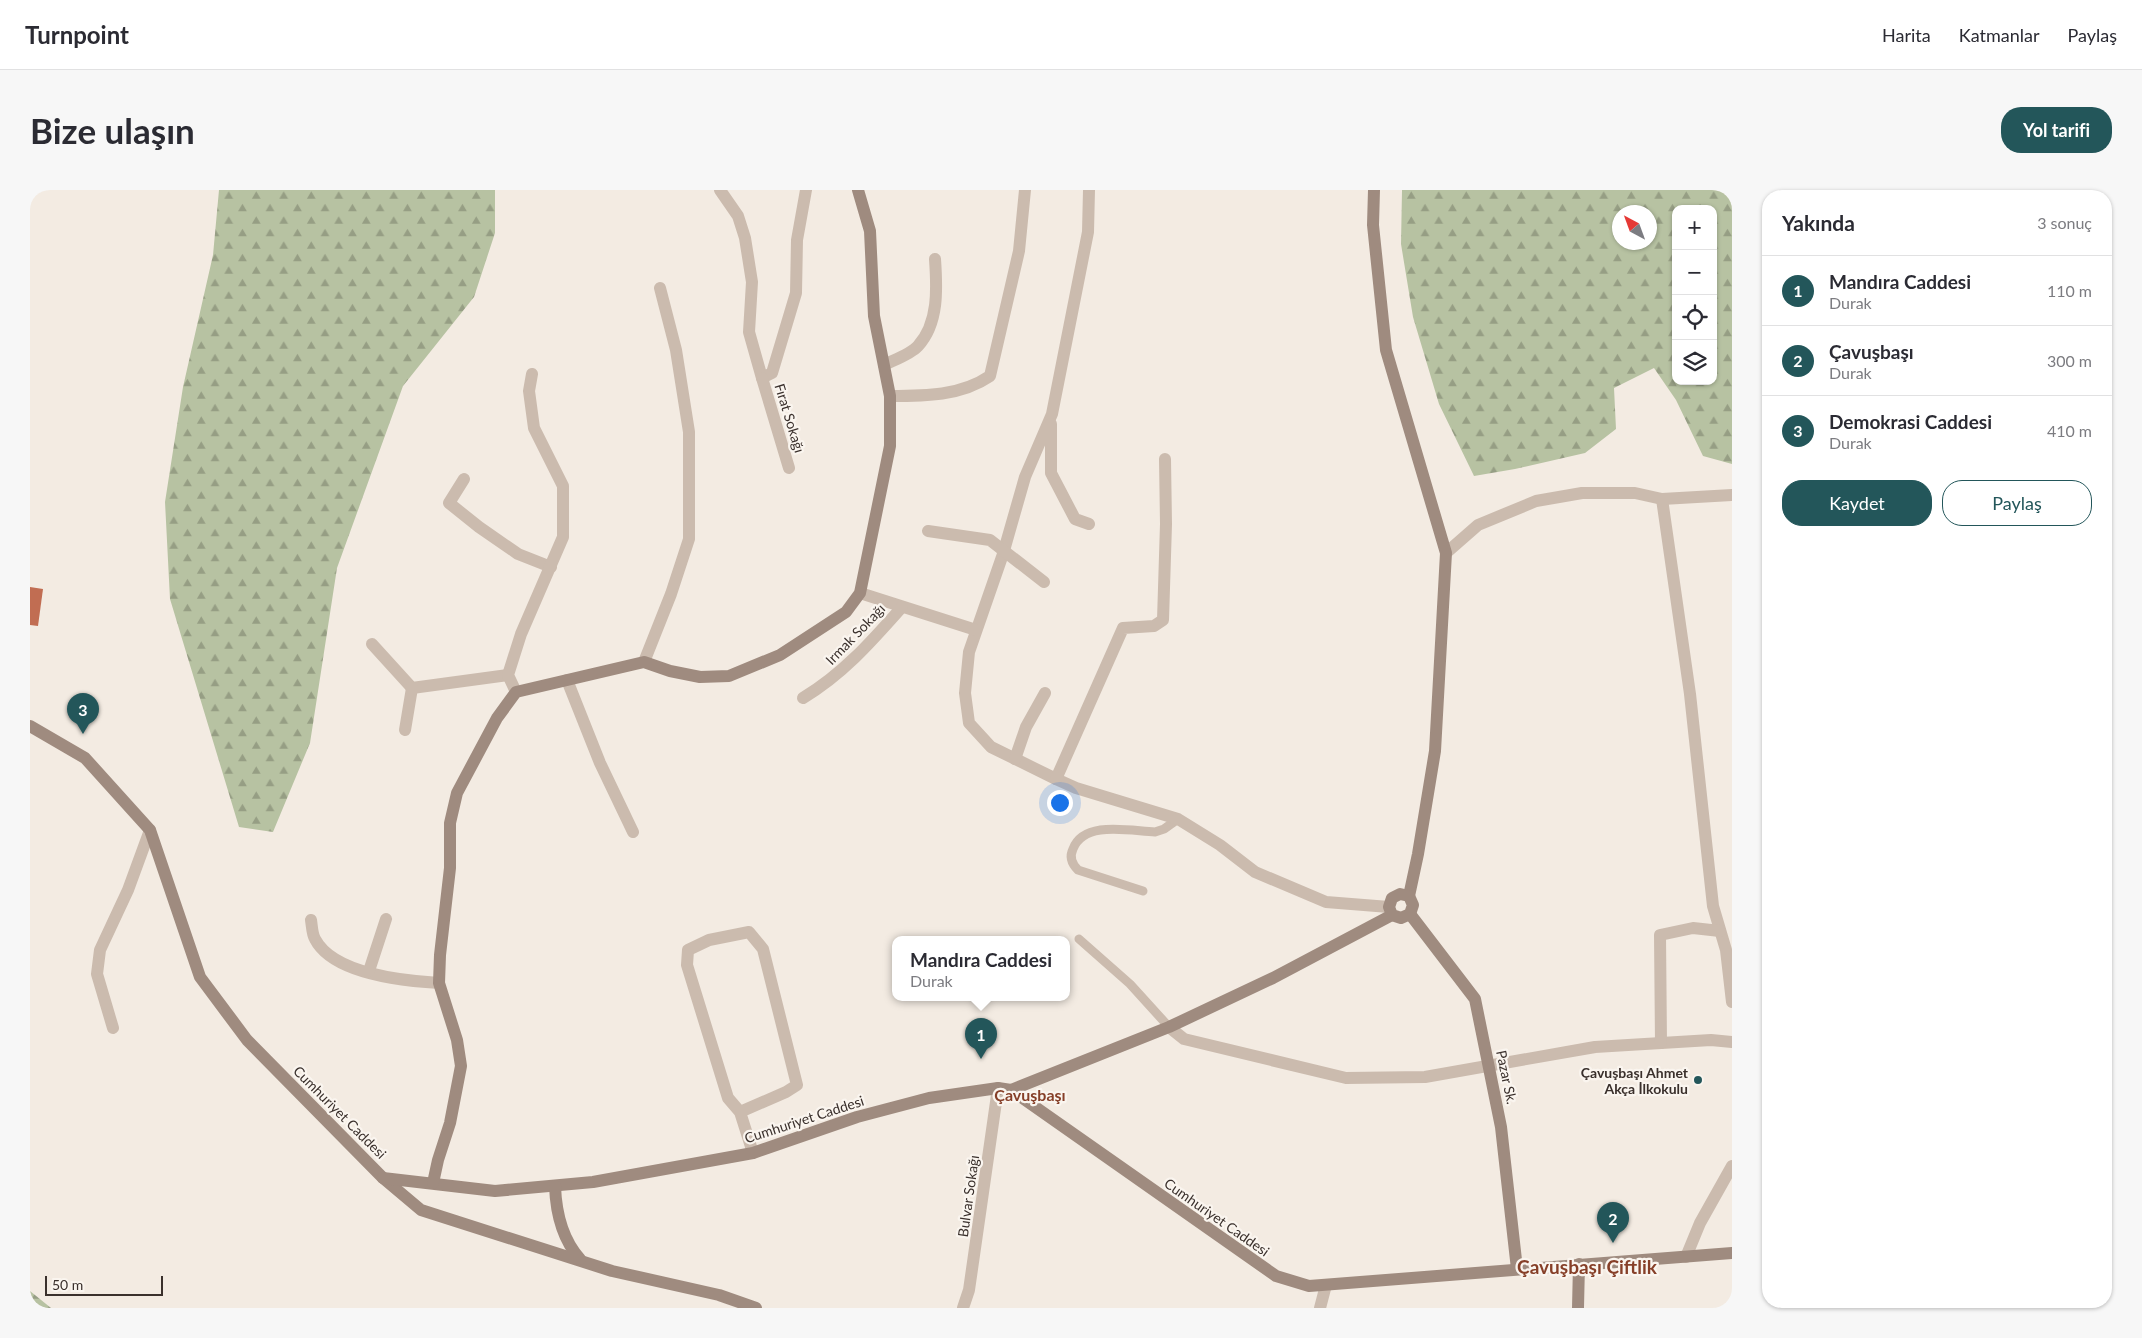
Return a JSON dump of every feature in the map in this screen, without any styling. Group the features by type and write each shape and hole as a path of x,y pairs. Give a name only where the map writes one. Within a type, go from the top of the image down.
{"street":[{"name":"Fırat Sokağı","path":"720,190 738,216 745,238 752,282 749,332 789,468"},
{"path":"762,378 772,373 796,293 797,240 806,190"},
{"path":"433,1183 450,1122 461,1066 457,1040 439,983 440,956 450,868 450,823 457,793 497,718 516,692 644,662 670,671 700,677 729,676 780,655 846,612 860,593 890,446 890,396 874,316 870,231 858,190"},
{"path":"890,396 931,396 974,387 990,376 1019,251 1025,190"},
{"path":"1052,414 1025,477 1004,550 969,652 965,693 969,724 991,747 1056,779 1076,788 1178,819 1220,845 1255,872 1326,902 1391,911 1401,918 1410,914 1413,905 1409,896 1435,751 1446,553 1386,350 1373,225 1374,190"},
{"path":"1088,524 1076,519 1051,473 1052,414 1088,232 1091,192"},
{"path":"884,365 917,347 931,326 937,289 935,259"},
{"path":"644,662 671,594 689,539 689,432 676,350 660,288"},
{"path":"516,692 508,675 521,634 564,537 563,486 534,428 529,391 532,374"},
{"path":"1056,779 1123,628 1154,626 1163,620 1166,524 1165,459"},
{"path":"464,479 449,503 518,554 551,567"},
{"path":"1446,553 1478,525 1536,501 1582,492 1635,493 1662,499 1732,495"},
{"path":"1662,499 1690,694 1713,906 1726,950 1732,1002"},
{"path":"928,531 990,540 1044,582"},
{"name":"Irmak Sokağı","path":"860,593 976,630"},
{"name":"Irmak Sokağı","path":"803,698 828,683 860,654 902,607"},
{"path":"372,644 412,688"},
{"path":"412,688 508,675"},
{"path":"567,680 600,763 632,832"},
{"path":"405,730 412,688"},
{"path":"1015,760 1026,727 1045,693"},
{"name":"Cumhuriyet Caddesi","path":"30,726 85,758 150,830 200,977 247,1040 383,1178 495,1191 555,1186 753,1153 857,1117 929,1098 998,1088 1011,1090 1276,1276 1309,1286 1579,1264 1732,1254"},
{"path":"113,1028 97,974 100,950 128,890 150,830"},
{"path":"1391,911 1392,898 1400,894 1409,896"},
{"path":"1011,1090 1169,1027 1273,978 1391,911"},
{"name":"Pazar Sk.","path":"1410,914 1475,999 1501,1126 1517,1269"},
{"path":"369,971 386,919"},
{"path":"311,920 314,938 326,954 342,963 399,981 439,983"},
{"path":"1662,1043 1660,935 1693,928 1720,931"},
{"path":"740,1112 786,1092 797,1085 763,949 749,932 709,940 688,950 687,965 728,1098 740,1112 753,1153"},
{"path":"1169,1027 1184,1039 1346,1078 1425,1077 1595,1047 1711,1040 1732,1042"},
{"name":"Bulvar Sokağı","path":"963,1308 969,1290 998,1088"},
{"path":"1686,1257 1700,1223 1732,1166"},
{"path":"383,1178 422,1210 612,1271 720,1295 756,1308"},
{"path":"555,1186 556,1204 569,1247 582,1261"},
{"path":"1578,1308 1579,1264"},
{"path":"1320,1308 1326,1285"}],"lane":[{"path":"1143,892 1078,870 1070,854 1076,842 1084,834 1095,830 1156,832 1164,830 1178,819"},
{"path":"1080,939 1130,984 1169,1027"}],"green space":[{"path":"219,190 495,190 495,233 474,297 403,386 337,568 310,743 273,832 239,827 170,599 165,502 183,387 213,255"},
{"path":"1402,190 1732,190 1732,464 1703,456 1676,400 1654,368 1614,388 1616,429 1585,453 1474,476 1439,404 1413,317 1401,244"},
{"path":"30,1291 51,1308 30,1308"}],"building":[{"path":"30,587 43,589 38,626 30,625"}],"place":[{"name":"Demokrasi Caddesi","path":"83,734"},
{"name":"Mandıra Caddesi","path":"981,1059"},
{"name":"Çavuşbaşı Ahmet Akça İlkokulu","path":"1698,1080"},
{"name":"Çavuşbaşı","path":"1613,1243"}],"district":[{"name":"Çavuşbaşı","path":"1030,1094"},
{"name":"Çavuşbaşı Çiftlik","path":"1587,1266"}]}
